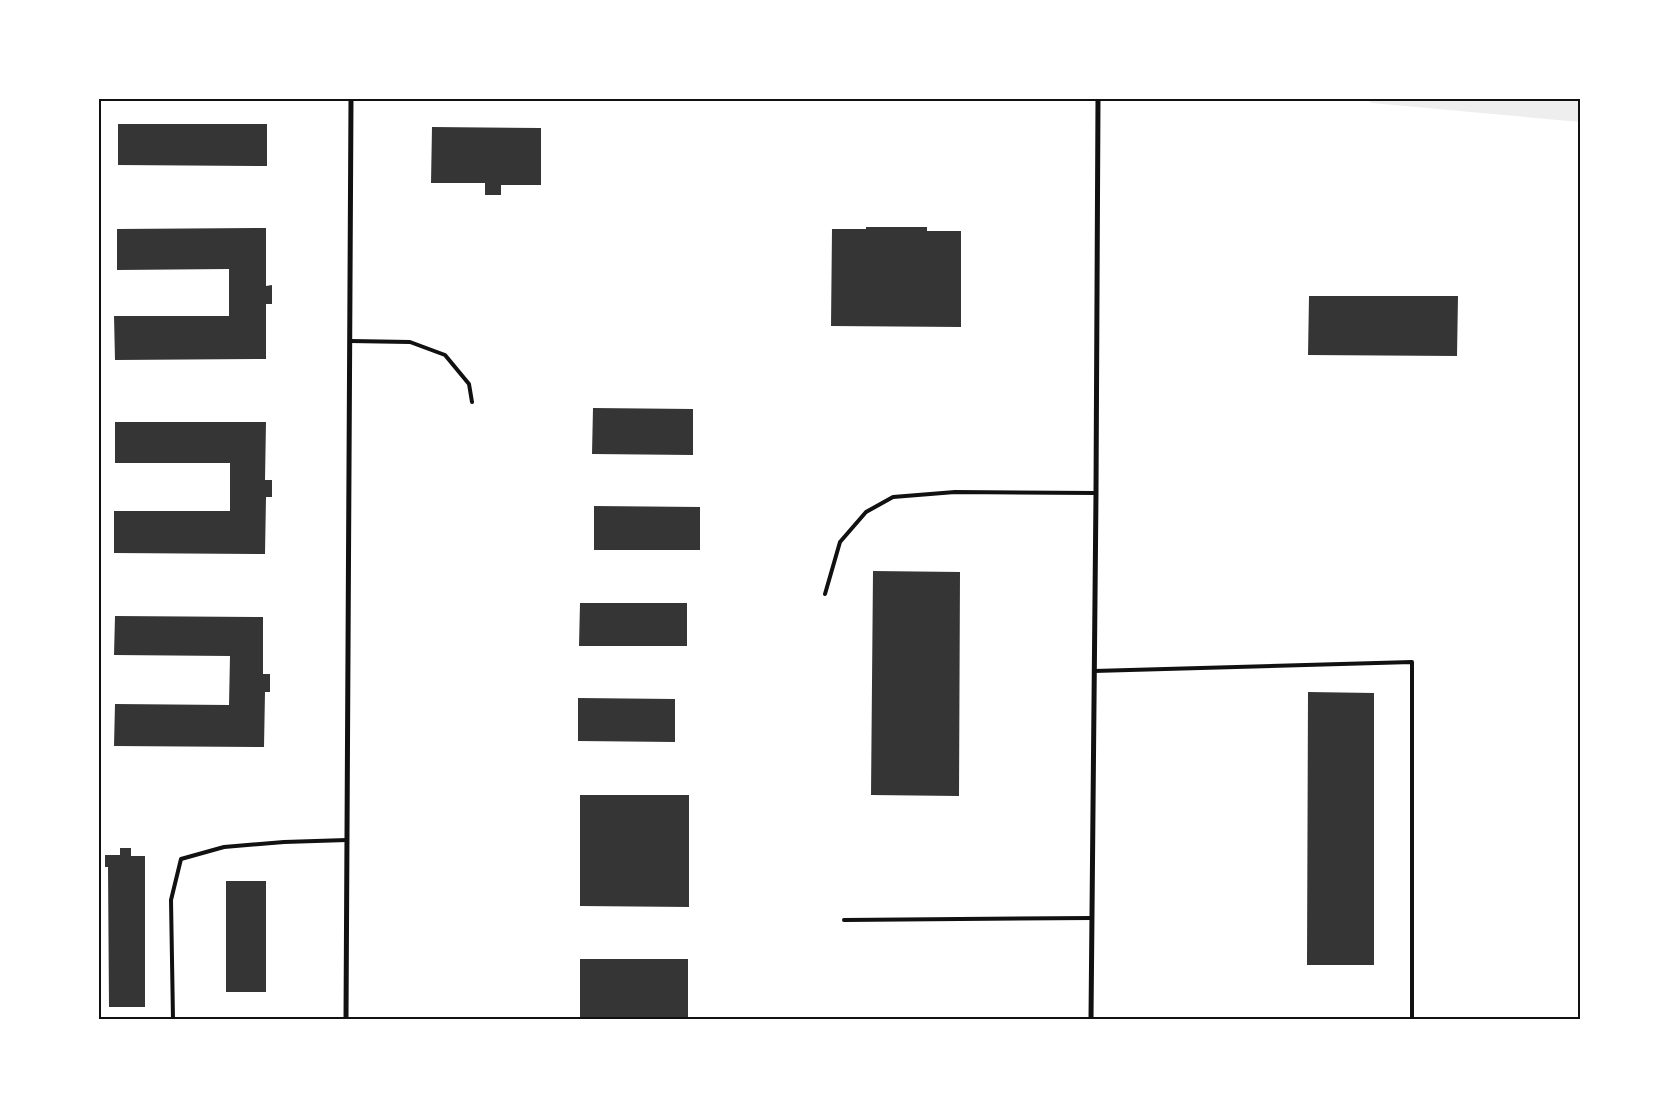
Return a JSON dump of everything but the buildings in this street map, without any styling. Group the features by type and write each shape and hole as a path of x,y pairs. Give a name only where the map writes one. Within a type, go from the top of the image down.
{"street":[{"path":"346,1019 351,99"},
{"path":"1091,1019 1098,99"}],"lane":[{"path":"350,341 410,342 445,355 469,384 472,402"},
{"path":"825,594 840,542 866,512 893,497 955,492 1096,493"},
{"path":"1094,671 1412,662 1412,1019"},
{"path":"172,1019 171,900 181,860 224,847 284,842 347,840"},
{"path":"844,920 1092,918"}],"shaded area":[{"path":"1364,99 1580,99 1580,122 1372,103"}]}
